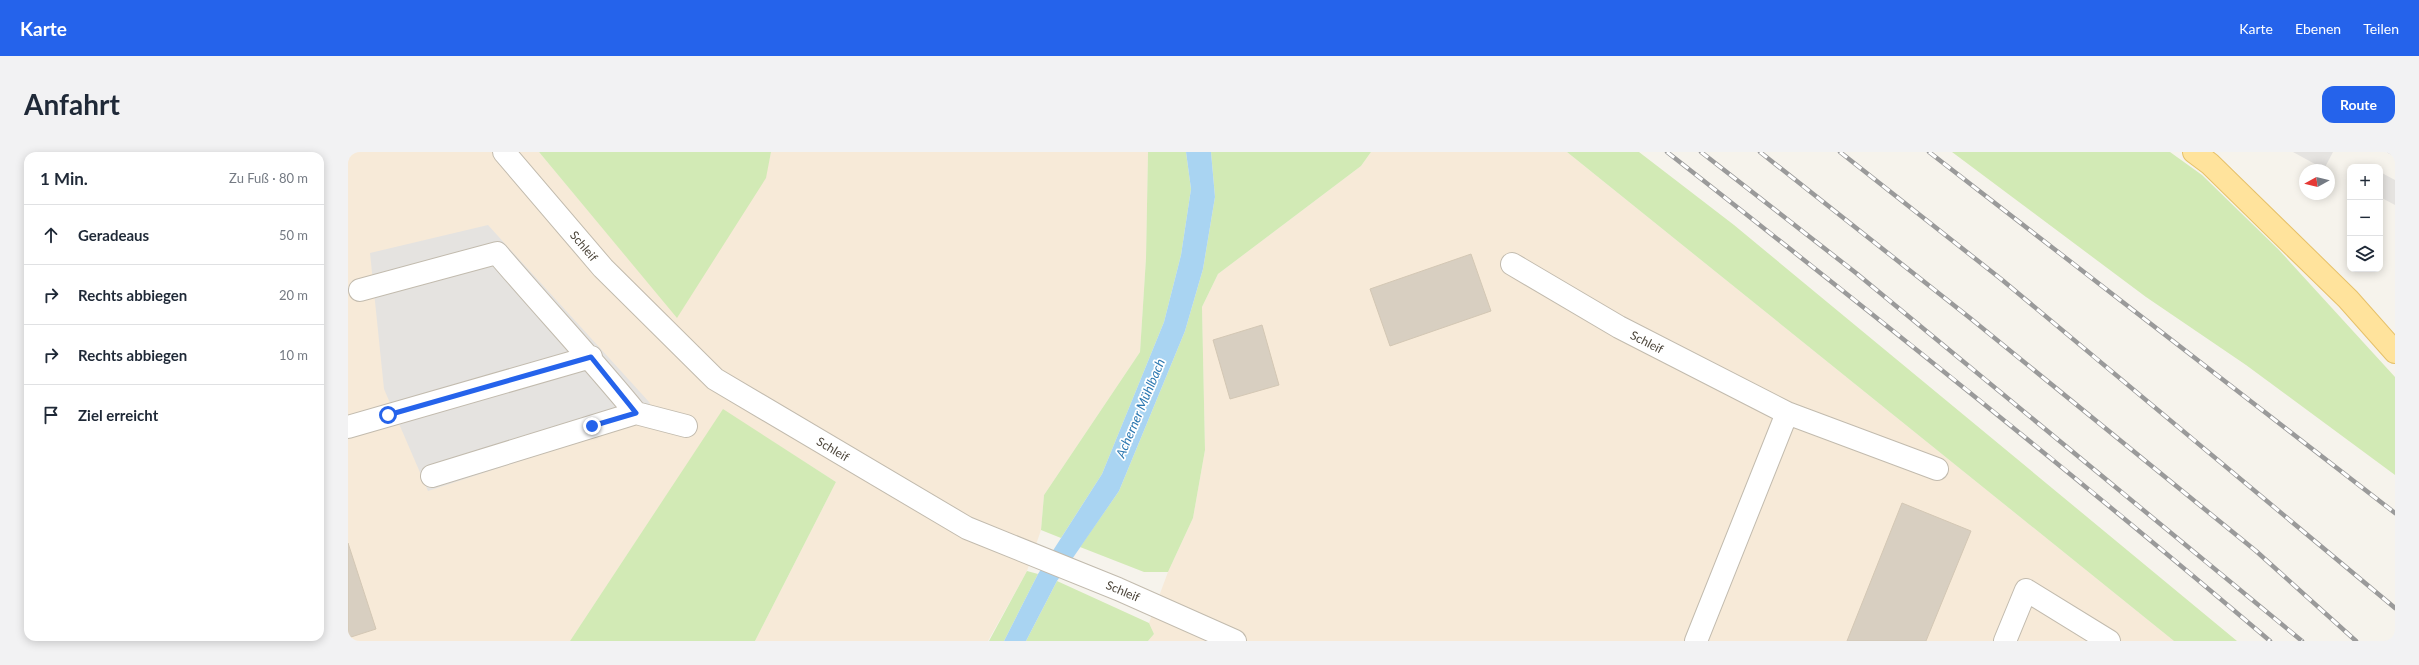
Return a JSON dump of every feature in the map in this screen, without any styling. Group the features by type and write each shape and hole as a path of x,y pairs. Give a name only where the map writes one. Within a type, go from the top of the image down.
{"main road":[{"path":"2194,152 2210,164 2348,300 2395,352"}],"street":[{"name":"Schleif","path":"504,152 602,268 715,379 967,528 1118,589 1235,641"},
{"path":"360,290 497,253 542,306 591,357 636,413"},
{"name":"Schleif","path":"1512,264 1619,328 1787,413 1937,469"},
{"path":"348,427 591,357"},
{"path":"432,476 636,413 686,426"},
{"path":"1696,641 1787,413"},
{"path":"2005,641 2026,590 2109,641"}],"shaded area":[{"path":"348,152 539,152 677,317 765,178 771,152 1148,152 1146,258 1140,352 1044,495 1041,530 1027,571 988,641 755,641 836,482 723,410 570,641 348,641"},
{"path":"1371,152 1567,152 2174,641 1148,641 1154,634 1149,623 1168,572 1193,518 1205,450 1202,307 1218,274 1361,166"},
{"path":"2293,152 2333,152 2327,164 2315,164"},
{"path":"2383,174 2395,180 2395,205 2383,199"},
{"path":"488,225 650,403 634,424 428,491 384,389 370,253"}],"green space":[{"path":"539,152 771,152 766,178 677,318"},
{"path":"1148,152 1186,152 1191,189 1181,255 1164,322 1102,474 1061,538 1041,530 1044,495 1140,352 1146,258"},
{"path":"1211,152 1371,152 1361,166 1218,274 1202,307 1205,450 1193,518 1168,572 1144,572 1080,547 1119,491 1185,331 1203,269 1215,197"},
{"path":"1567,152 1639,152 1734,225 2237,641 2174,641"},
{"path":"1952,152 2170,152 2202,175 2279,250 2395,377 2395,475 2246,365 2146,297"},
{"path":"723,409 836,482 755,641 570,641"},
{"path":"1027,571 1038,574 1004,641 989,641"},
{"path":"1057,581 1149,623 1154,634 1148,641 1026,641"}],"water":[{"name":"Acherner Mühlbach","path":"1186,152 1211,152 1215,197 1203,269 1185,331 1119,491 1057,581 1026,641 1004,641 1038,574 1102,474 1164,322 1181,255 1191,189"}],"building":[{"path":"2387,152 2395,152 2395,156"},
{"path":"1471,254 1491,311 1390,346 1370,289"},
{"path":"1262,325 1279,385 1230,399 1213,340"},
{"path":"1902,503 1971,531 1926,641 1847,641"},
{"path":"348,543 376,629 348,638"}],"railway":[{"path":"1667,152 1820,272 1971,394 2121,516 2270,641"},
{"path":"1701,152 1856,273 2302,641"},
{"path":"1760,152 1970,318 2256,551 2356,641"},
{"path":"1840,152 2001,279 2395,608"},
{"path":"1929,152 2395,513"}],"route":[{"path":"388,415 591,357 636,413 592,426"}]}
